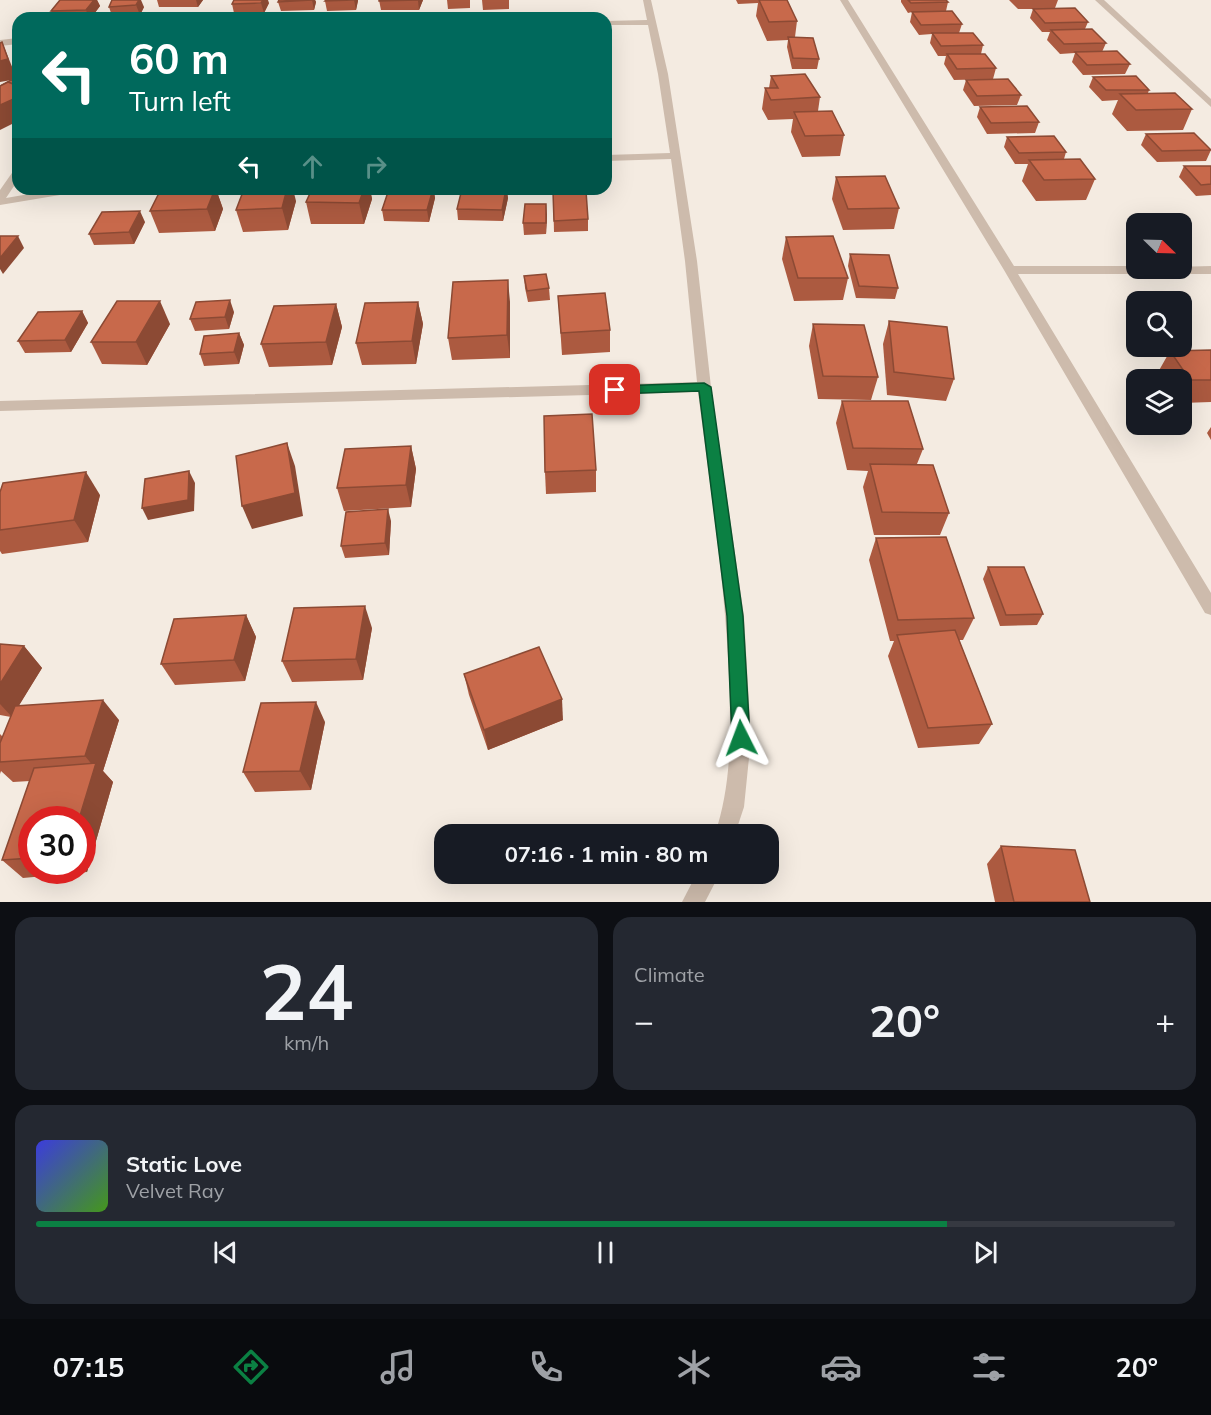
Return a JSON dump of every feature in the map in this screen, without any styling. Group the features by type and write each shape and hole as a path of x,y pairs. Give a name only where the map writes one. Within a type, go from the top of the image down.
{"street":[{"path":"647,0 663,74 676,156 736,638 741,738 734,807 728,824"},
{"path":"844,0 1010,270 1211,608"},
{"path":"1099,0 1211,104"},
{"path":"612,23 651,22"},
{"path":"612,158 676,156"},
{"path":"0,200 12,181"},
{"path":"0,200 35,195"},
{"path":"1010,270 1211,270"},
{"path":"0,406 704,387"},
{"path":"693,902 703,884"}],"building":[{"path":"60,0 94,0 86,10 51,11"},
{"path":"112,0 139,0 136,5 109,7"},
{"path":"234,0 263,0 261,3 232,4"},
{"path":"279,0 312,0 278,2"},
{"path":"759,0 787,0 797,21 769,22"},
{"path":"908,0 946,0 948,2 911,3"},
{"path":"1075,8 1088,22 1045,23 1033,9"},
{"path":"952,11 962,24 921,25 912,12"},
{"path":"1092,29 1106,43 1064,44 1051,30"},
{"path":"932,33 973,33 983,45 941,46"},
{"path":"788,37 813,38 819,59 793,58"},
{"path":"2,42 8,59 0,61 0,43"},
{"path":"1117,51 1130,64 1087,65 1075,52"},
{"path":"947,54 985,54 996,68 957,69"},
{"path":"805,74 820,97 771,100 765,88 778,88 771,76"},
{"path":"1136,76 1149,90 1106,90 1093,77"},
{"path":"1008,79 1021,95 977,96 966,80"},
{"path":"8,82 12,84 12,100 0,105 0,86"},
{"path":"1175,93 1192,109 1136,110 1120,94"},
{"path":"1027,106 1039,122 991,123 980,107"},
{"path":"832,111 844,135 805,136 794,112"},
{"path":"1194,133 1211,150 1162,151 1146,134"},
{"path":"1054,136 1066,152 1019,153 1007,137"},
{"path":"1080,159 1095,179 1044,180 1029,160"},
{"path":"1184,166 1211,166 1211,184 1201,185"},
{"path":"885,176 899,208 848,209 836,177"},
{"path":"158,195 213,195 207,209 150,211"},
{"path":"242,195 285,195 282,208 236,210"},
{"path":"309,195 362,195 359,203 306,202"},
{"path":"387,195 431,195 427,210 382,210"},
{"path":"460,195 505,195 502,210 457,209"},
{"path":"553,195 586,195 588,219 554,221"},
{"path":"525,204 546,204 546,223 523,223"},
{"path":"140,211 129,232 89,234 102,212"},
{"path":"0,236 18,236 0,258"},
{"path":"833,236 848,278 798,278 786,237"},
{"path":"850,254 889,255 898,288 859,286"},
{"path":"546,274 549,288 527,291 524,276"},
{"path":"508,280 507,335 448,338 453,282"},
{"path":"605,293 610,330 561,333 558,296"},
{"path":"230,300 225,317 190,319 196,302"},
{"path":"117,301 160,301 136,342 91,342"},
{"path":"418,302 412,341 356,343 365,303"},
{"path":"336,304 326,342 261,344 274,306"},
{"path":"82,311 65,340 18,341 38,312"},
{"path":"889,321 947,327 954,379 894,372"},
{"path":"813,324 864,325 878,377 823,376"},
{"path":"239,333 234,352 200,354 204,336"},
{"path":"1192,350 1211,350 1211,380 1192,380 1192,369 1182,369 1174,357 1192,357"},
{"path":"842,401 908,401 923,449 853,448"},
{"path":"592,414 596,470 545,472 544,416"},
{"path":"287,443 295,493 242,506 236,456"},
{"path":"411,446 406,485 337,488 345,449"},
{"path":"870,464 933,465 949,513 882,512"},
{"path":"189,471 188,500 142,508 145,479"},
{"path":"86,472 74,520 0,530 0,492 3,483"},
{"path":"388,509 385,543 341,546 346,512"},
{"path":"946,537 974,618 898,620 876,538"},
{"path":"988,567 1024,567 1043,614 1006,615"},
{"path":"365,606 356,659 282,661 294,608"},
{"path":"246,615 234,660 161,664 174,619"},
{"path":"955,630 992,724 928,728 897,635"},
{"path":"0,644 24,646 0,684"},
{"path":"539,647 562,699 484,730 464,674"},
{"path":"103,700 85,756 0,762 0,743 15,706"},
{"path":"316,702 300,771 243,772 261,703"},
{"path":"96,763 83,806 21,806 34,768"},
{"path":"18,814 18,859 2,860"},
{"path":"1001,846 1075,850 1090,902 1014,902"}],"route":[{"path":"615,390 704,387 735,616 741,738"}]}
